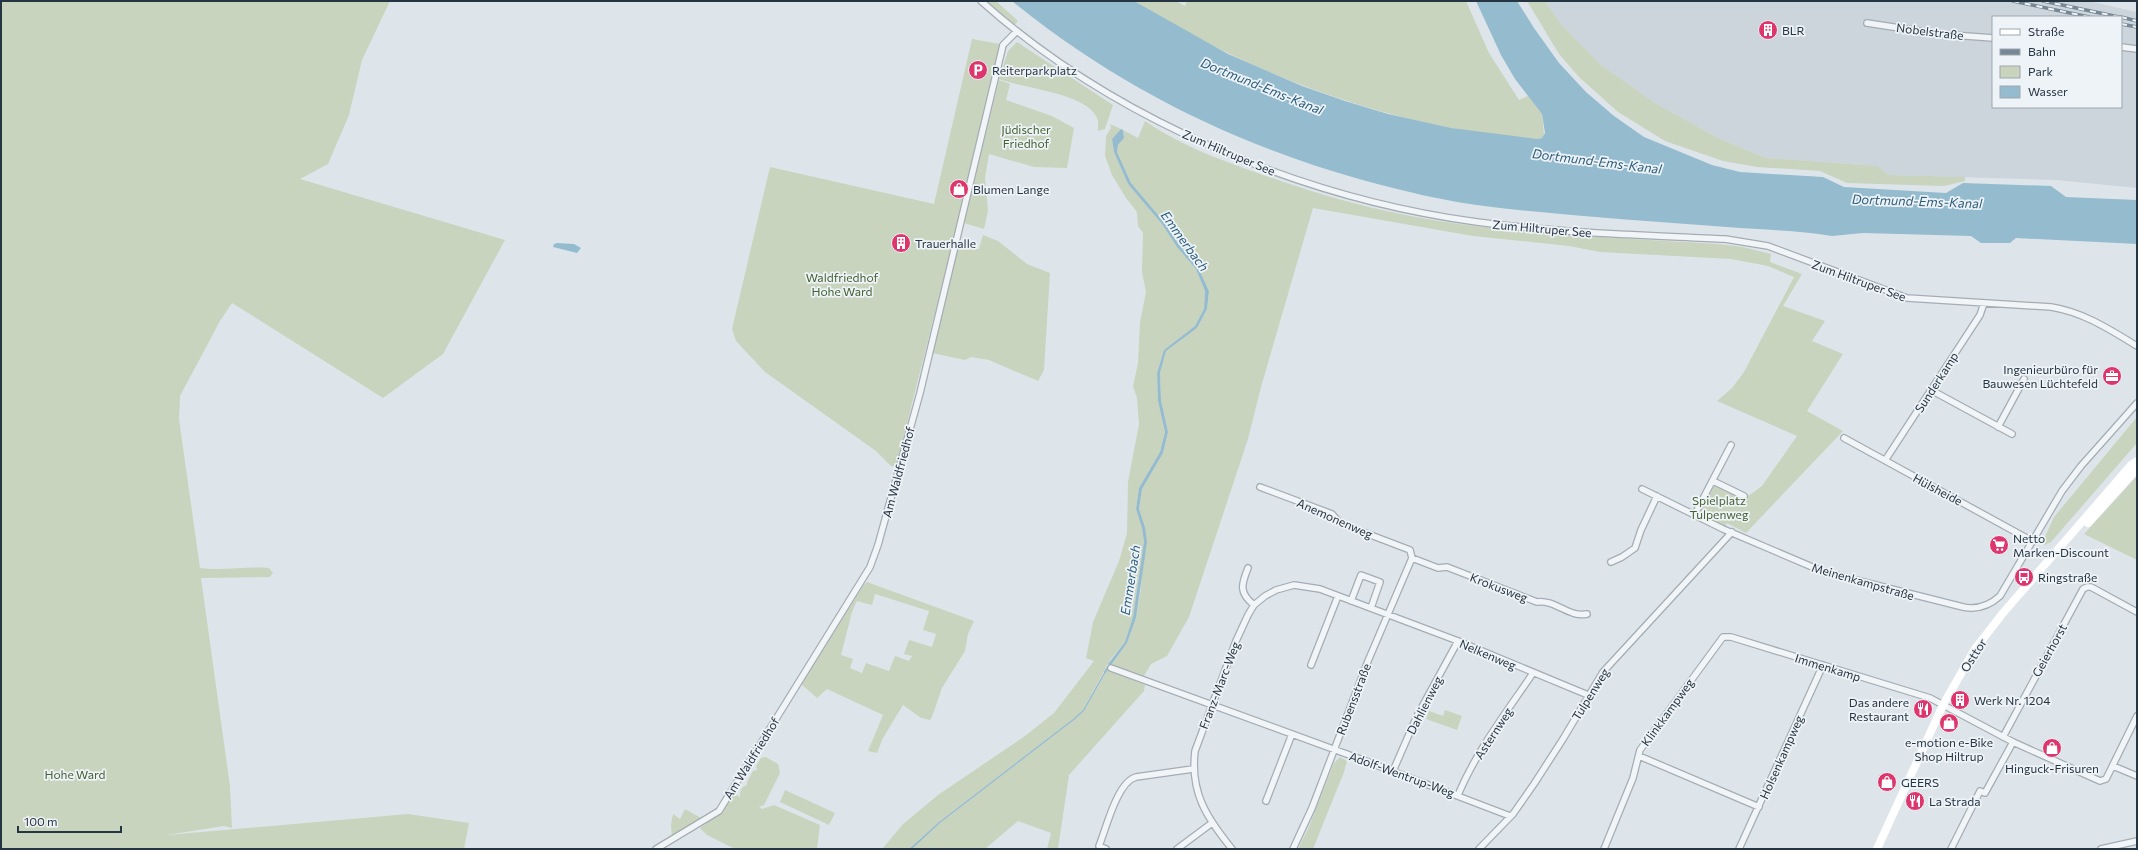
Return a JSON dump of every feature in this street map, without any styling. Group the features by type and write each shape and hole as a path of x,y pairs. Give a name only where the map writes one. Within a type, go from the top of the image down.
{"main road":[{"name":"Osttor","path":"1877,849 1943,705 1980,643 2003,613 2049,562 2131,465 2137,461"},
{"name":"Osttor","path":"2049,562 2069,544 2137,469"}],"street":[{"name":"Zum Hiltruper See","path":"981,1 1017,31 1062,64 1136,109 1255,165 1322,188 1396,207 1491,224 1725,239 1751,243 1778,250 1907,298 2050,307 2070,311 2096,322 2137,346"},
{"name":"Nobelstraße","path":"1867,23 1939,34 1992,38"},
{"name":"Am Waldfriedhof","path":"656,849 719,811 870,567 878,545 920,393 1003,45 1017,31"},
{"path":"2122,47 2137,49"},
{"name":"Sunderkamp","path":"1886,460 1980,315 1984,303"},
{"path":"1998,427 2024,379"},
{"path":"1931,390 2012,434"},
{"path":"2032,541 2070,480 2137,403"},
{"name":"Hülsheide","path":"1844,438 2032,541"},
{"path":"1695,514 1731,445"},
{"path":"1713,481 1744,496"},
{"name":"Anemonenweg","path":"1260,487 1332,514 1339,522 1347,526 1410,550 1412,558"},
{"name":"Meinenkampstraße","path":"1642,489 1732,532 1824,572 1968,608 1978,608 1992,602 2000,596 2032,541"},
{"path":"1611,562 1622,557 1635,548 1640,530 1657,496"},
{"name":"Tulpenweg","path":"1478,849 1510,816 1564,739 1588,695 1612,662 1732,532"},
{"name":"Krokusweg","path":"1412,558 1438,568 1447,567 1537,602 1544,601 1580,616 1587,614"},
{"name":"Rubensstraße","path":"1293,849 1312,808 1412,558"},
{"path":"1248,568 1242,588 1245,598 1254,605"},
{"path":"1351,601 1361,575 1380,582 1370,608"},
{"name":"Franz-Marc-Weg","path":"1232,849 1212,823 1197,793 1193,769 1196,751 1212,705 1236,641 1254,605 1276,590 1294,585 1320,589 1388,615"},
{"name":"Geierhorst","path":"2003,737 2083,589 2087,587 2137,612"},
{"path":"1311,666 1338,596"},
{"name":"Nelkenweg","path":"1388,615 1458,641 1588,695"},
{"name":"Immenkamp","path":"1715,648 1723,637 1731,637 1930,698 1943,705"},
{"name":"Dahlienweg","path":"1393,771 1417,716 1458,641"},
{"name":"Klinkkampweg","path":"1604,849 1633,778 1640,750 1715,648"},
{"name":"Holsenkampweg","path":"1739,849 1823,665"},
{"name":"Adolf-Wentrup-Weg","path":"1111,668 1458,795 1510,816"},
{"name":"Asternweg","path":"1458,795 1467,774 1486,741 1533,673"},
{"path":"1943,705 2013,742 2100,781 2106,779 2137,716"},
{"path":"1266,801 1292,734"},
{"path":"1951,849 1980,791 1985,793 2013,742"},
{"path":"1639,756 1759,807"},
{"path":"2113,766 2137,776"},
{"path":"1106,849 1099,846 1121,789 1129,780 1136,777 1193,769"},
{"path":"1177,849 1212,823"},
{"path":"2101,849 2137,840"}],"shaded area":[{"path":"1545,1 2088,1 2137,12 2137,188 2056,180 1889,175 1878,166 1766,158 1720,139 1655,103 1600,64 1561,24"}],"green space":[{"name":"Hohe Ward","path":"1,1 390,1 362,60 349,115 328,164 300,179 505,240 443,354 383,398 232,303 220,321 180,396 179,419 200,568 269,568 273,573 270,577 201,578 230,786 232,828 224,826 167,835 408,814 469,823 464,849 1,849"},
{"path":"987,1 996,1 1018,21 1014,26"},
{"path":"1134,1 1176,1 1185,6 1187,1 1466,1 1489,53 1519,100 1528,96 1542,114 1544,135 1542,138 1537,139 1493,135 1461,130 1408,118 1326,94 1247,62 1208,43"},
{"path":"1527,1 1545,1 1561,24 1600,64 1655,103 1720,139 1766,158 1878,166 1889,175 1965,177 1965,181 1944,186 1847,183 1820,171 1757,167 1723,161 1665,141 1618,112 1579,77 1559,54"},
{"name":"Waldfriedhof Hohe Ward","path":"972,39 1000,44 961,210 897,463 895,466 891,466 876,451 765,372 736,341 732,329 770,167 934,204"},
{"path":"1017,42 1113,105 1105,129 1098,131 1096,116 1089,108 1079,102 1052,92 999,79 1008,51"},
{"name":"Jüdischer Friedhof","path":"999,80 1010,84 1006,100 1052,116 1074,128 1067,168 1034,167 989,154 985,178 988,211 984,229 964,223"},
{"name":"Spielplatz Tulpenweg","path":"1145,121 1174,139 1237,166 1309,190 1391,212 1468,225 1539,233 1719,244 1743,247 1771,254 1770,262 1802,274 1783,306 1825,321 1812,341 1843,354 1807,411 1843,431 1746,533 1727,523 1723,529 1698,516 1715,485 1740,498 1738,502 1742,505 1747,497 1762,486 1797,436 1717,401 1732,388 1744,372 1794,277 1768,266 1731,259 1600,252 1569,246 1473,236 1313,208 1261,387 1248,439 1189,617 1167,656 1151,664 1144,676 1111,665 1127,643 1136,618 1141,588 1145,527 1139,509 1142,489 1163,453 1168,432 1161,400 1160,373 1166,351 1197,328 1207,309 1209,291 1198,267 1179,245 1164,222 1131,183 1117,152 1118,145 1124,138 1123,130 1138,138"},
{"path":"1110,124 1121,129 1112,139 1114,152 1128,184 1162,224 1177,247 1196,269 1205,291 1204,309 1195,326 1164,350 1157,373 1158,401 1165,432 1160,452 1139,488 1136,509 1142,528 1144,542 1133,617 1125,642 1110,660 1083,710 939,822 909,849 882,849 903,824 938,795 1025,736 1054,713 1094,661 1086,658 1093,622 1119,561 1127,533 1128,482 1139,424 1137,398 1133,386 1138,363 1140,322 1146,292 1142,272 1143,233 1138,226 1137,212 1126,198 1112,175 1105,156 1106,136 1111,128"},
{"path":"983,235 998,241 1027,264 1050,273 1044,370 1038,381 989,360 971,357 965,360 932,353 959,244 979,249"},
{"path":"2137,417 2137,443 2051,542 2045,545 2043,541 2054,517"},
{"path":"2137,476 2137,560 2084,534"},
{"path":"867,582 974,621 968,634 965,651 942,688 930,720 921,718 903,705 883,738 877,753 868,751 883,715 827,689 817,698 801,684","holes":["875,594 929,611 923,630 936,634 932,647 909,640 904,654 912,656 909,661 895,656 889,671 866,663 862,673 850,668 853,659 841,655 852,612 857,601 872,605"]},
{"path":"1107,670 1145,685 1144,691 1069,775 1058,849 1047,849 1051,833 1018,821 985,849 912,849 940,823 1084,711"},
{"path":"1445,710 1462,716 1457,730 1426,719 1429,711 1443,716"},
{"path":"766,757 778,764 780,773 764,805 759,807 762,809 774,805 820,825 817,849 735,849 707,835 700,828 721,812 734,794 740,797 741,790 747,785 753,771 757,770 756,766 761,758"},
{"path":"1340,757 1347,761 1344,772 1313,849 1298,849 1308,829 1334,763"},
{"path":"785,790 835,813 829,825 780,802"},
{"path":"685,809 701,818 697,824 672,839 671,825 673,814 680,819"}],"water":[{"name":"Dortmund-Ems-Kanal","path":"1012,1 1134,1 1228,54 1302,86 1345,101 1388,114 1451,128 1537,139 1542,138 1545,133 1542,114 1515,79 1501,55 1476,1 1517,1 1559,63 1586,92 1614,116 1644,137 1712,165 1740,172 1823,177 1844,187 1946,193 1963,183 2051,186 2066,197 2137,200 2137,244 2016,238 2010,243 1981,243 1971,236 1863,233 1832,236 1793,231 1521,210 1475,205 1425,196 1359,179 1311,164 1265,148 1220,129 1176,108 1134,85 1052,32"},
{"path":"1121,129 1123,130 1124,138 1118,145 1117,152 1131,183 1164,222 1179,245 1198,267 1209,291 1207,309 1197,328 1166,351 1160,373 1161,400 1168,432 1163,453 1142,489 1139,509 1145,527 1147,542 1136,618 1127,643 1111,665 1108,664 1125,642 1133,617 1144,542 1142,528 1136,509 1139,488 1160,452 1165,432 1158,401 1157,373 1164,350 1195,326 1204,309 1205,291 1196,269 1177,247 1162,224 1128,184 1114,152 1112,139"},
{"path":"554,244 574,244 581,248 577,253 553,247"},
{"path":"1106,669 1107,670 1084,711 940,823 912,849 909,849 939,822 1083,710"}],"waterway":[{"name":"Emmerbach","path":"1105,672 1110,664"}],"railway":[{"path":"2013,1 2084,16"},
{"path":"2043,1 2114,16"},
{"path":"2122,17 2137,21"},
{"path":"2122,24 2137,27"}],"place":[{"name":"BLR","path":"1768,30"},
{"name":"Reiterparkplatz","path":"978,70"},
{"name":"Blumen Lange","path":"959,189"},
{"name":"Trauerhalle","path":"901,243"},
{"name":"Ingenieurbüro für Bauwesen Lüchtefeld","path":"2112,376"},
{"name":"Netto Marken-Discount","path":"1999,545"},
{"name":"Ringstraße","path":"2024,577"},
{"name":"Werk Nr. 1204","path":"1960,700"},
{"name":"Das andere Restaurant","path":"1923,709"},
{"name":"e-motion e-Bike Shop Hiltrup","path":"1949,723"},
{"name":"Hinguck-Frisuren","path":"2052,748"},
{"name":"GEERS","path":"1887,782"},
{"name":"La Strada","path":"1915,801"}]}
